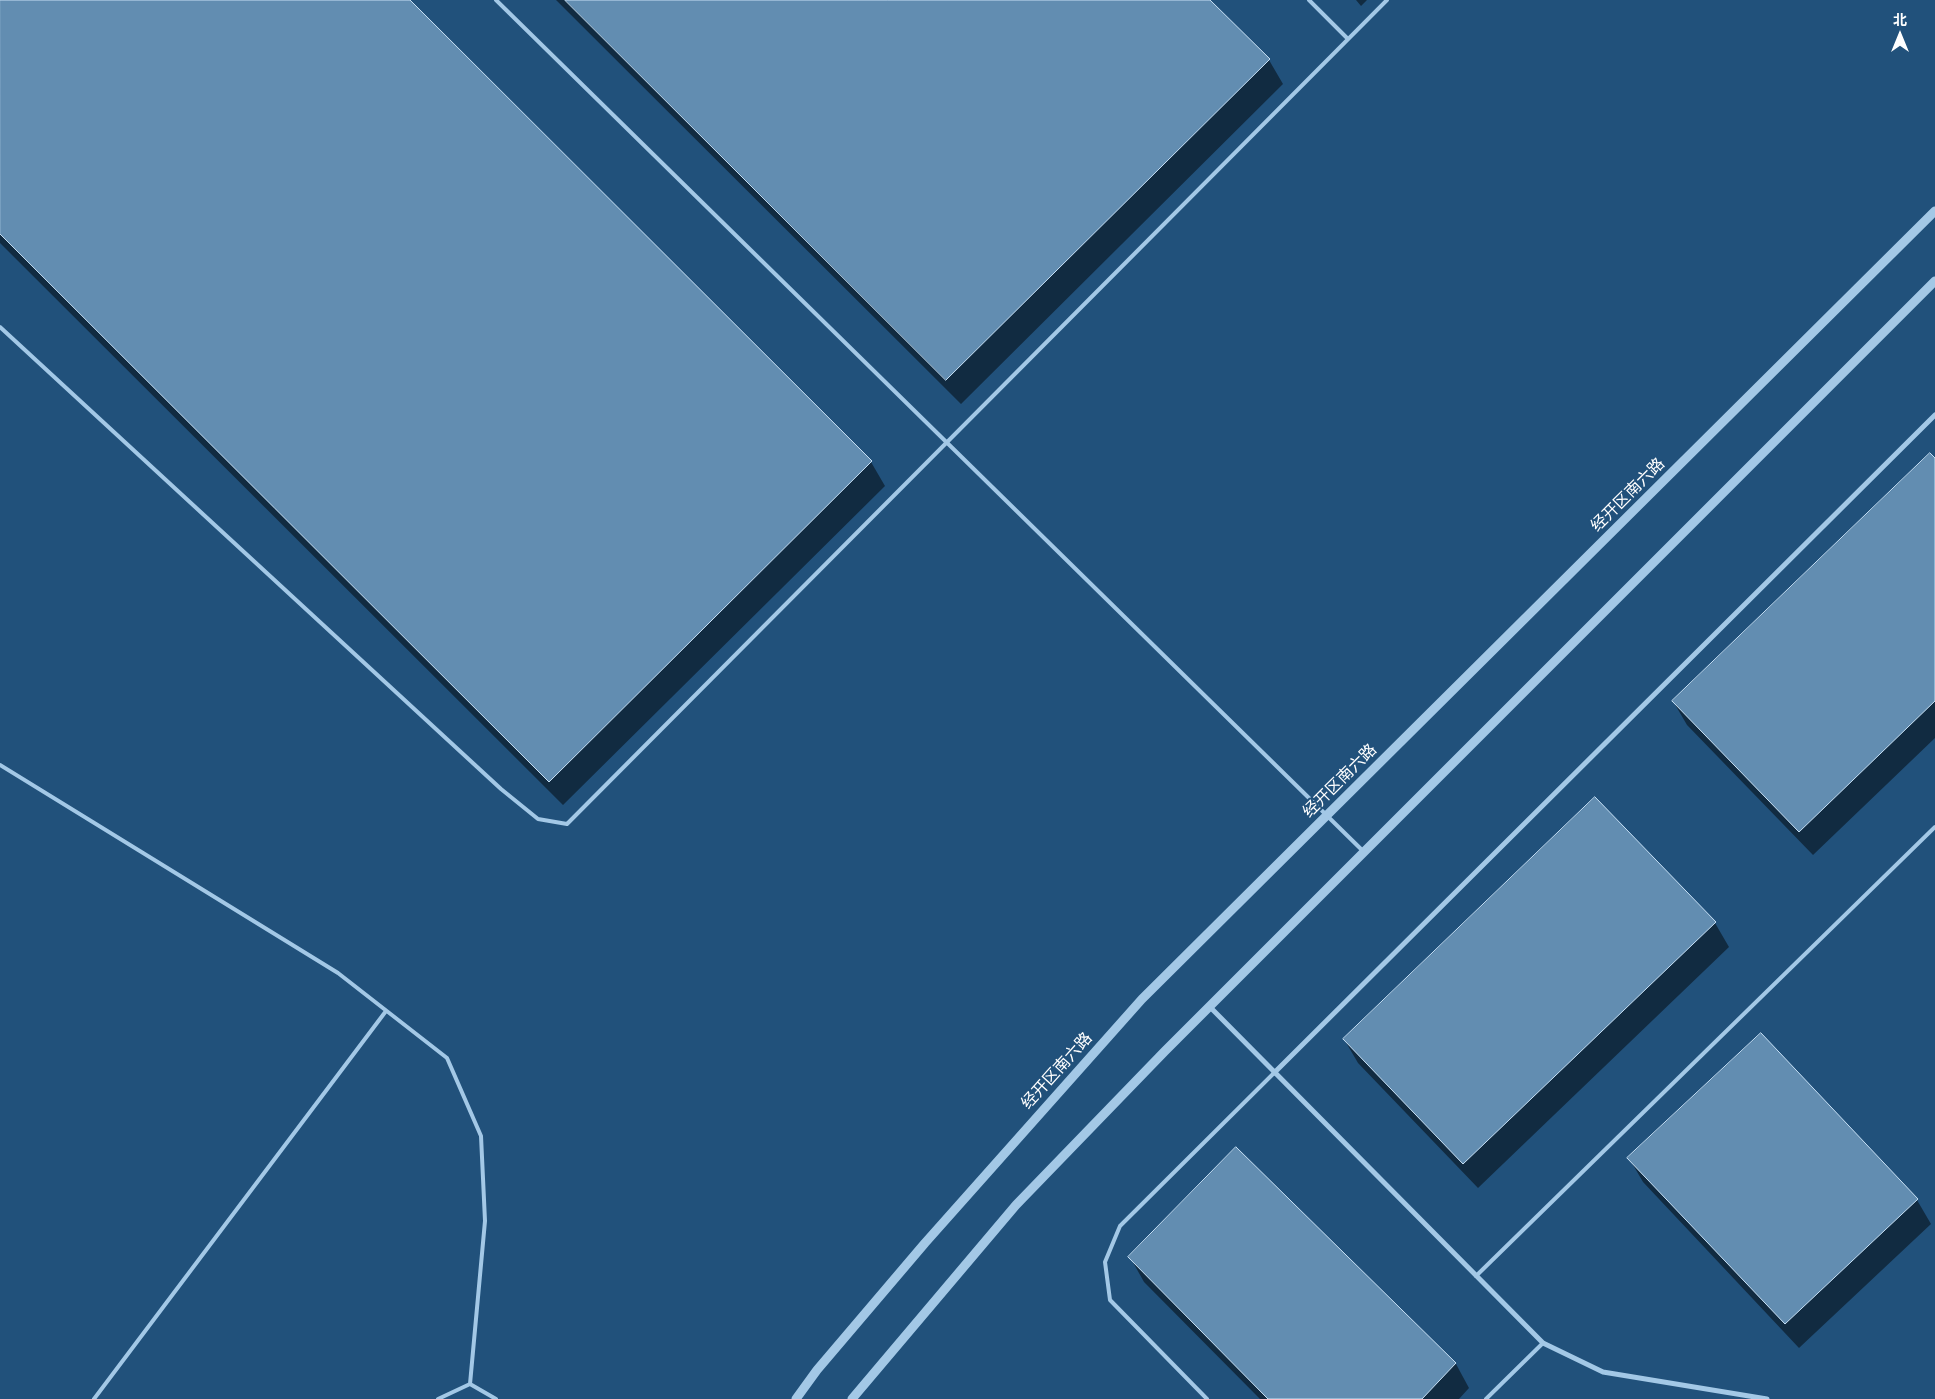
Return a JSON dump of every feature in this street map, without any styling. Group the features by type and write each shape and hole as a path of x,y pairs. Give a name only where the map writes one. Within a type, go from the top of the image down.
{"street":[{"name":"经开区南六路","path":"796,1399 817,1370 925,1243 1142,998 1935,211"},
{"path":"852,1399 1016,1205 1209,1006 1935,281"},
{"path":"1274,1072 1935,416"},
{"path":"1209,1006 1543,1343 1602,1372 1767,1399"}],"lane":[{"path":"496,0 1364,852"},
{"path":"1309,0 1348,39"},
{"path":"0,327 501,789 538,819 567,824 1387,0"},
{"path":"0,765 338,973 447,1058 481,1136 485,1221 470,1384"},
{"path":"1476,1276 1935,826"},
{"path":"94,1399 386,1011"},
{"path":"1207,1399 1110,1300 1105,1262 1120,1226 1274,1072"},
{"path":"1486,1399 1543,1343"},
{"path":"438,1399 470,1384"},
{"path":"470,1384 496,1399"}],"building":[{"path":"0,0 410,0 872,461 549,782 0,234"},
{"path":"565,0 1210,0 1270,59 946,380"},
{"path":"1930,453 1935,458 1935,701 1799,832 1672,701"},
{"path":"1595,797 1716,922 1463,1164 1343,1039"},
{"path":"1761,1033 1918,1199 1785,1324 1627,1158"},
{"path":"1236,1147 1456,1363 1422,1399 1268,1399 1128,1257"}]}
